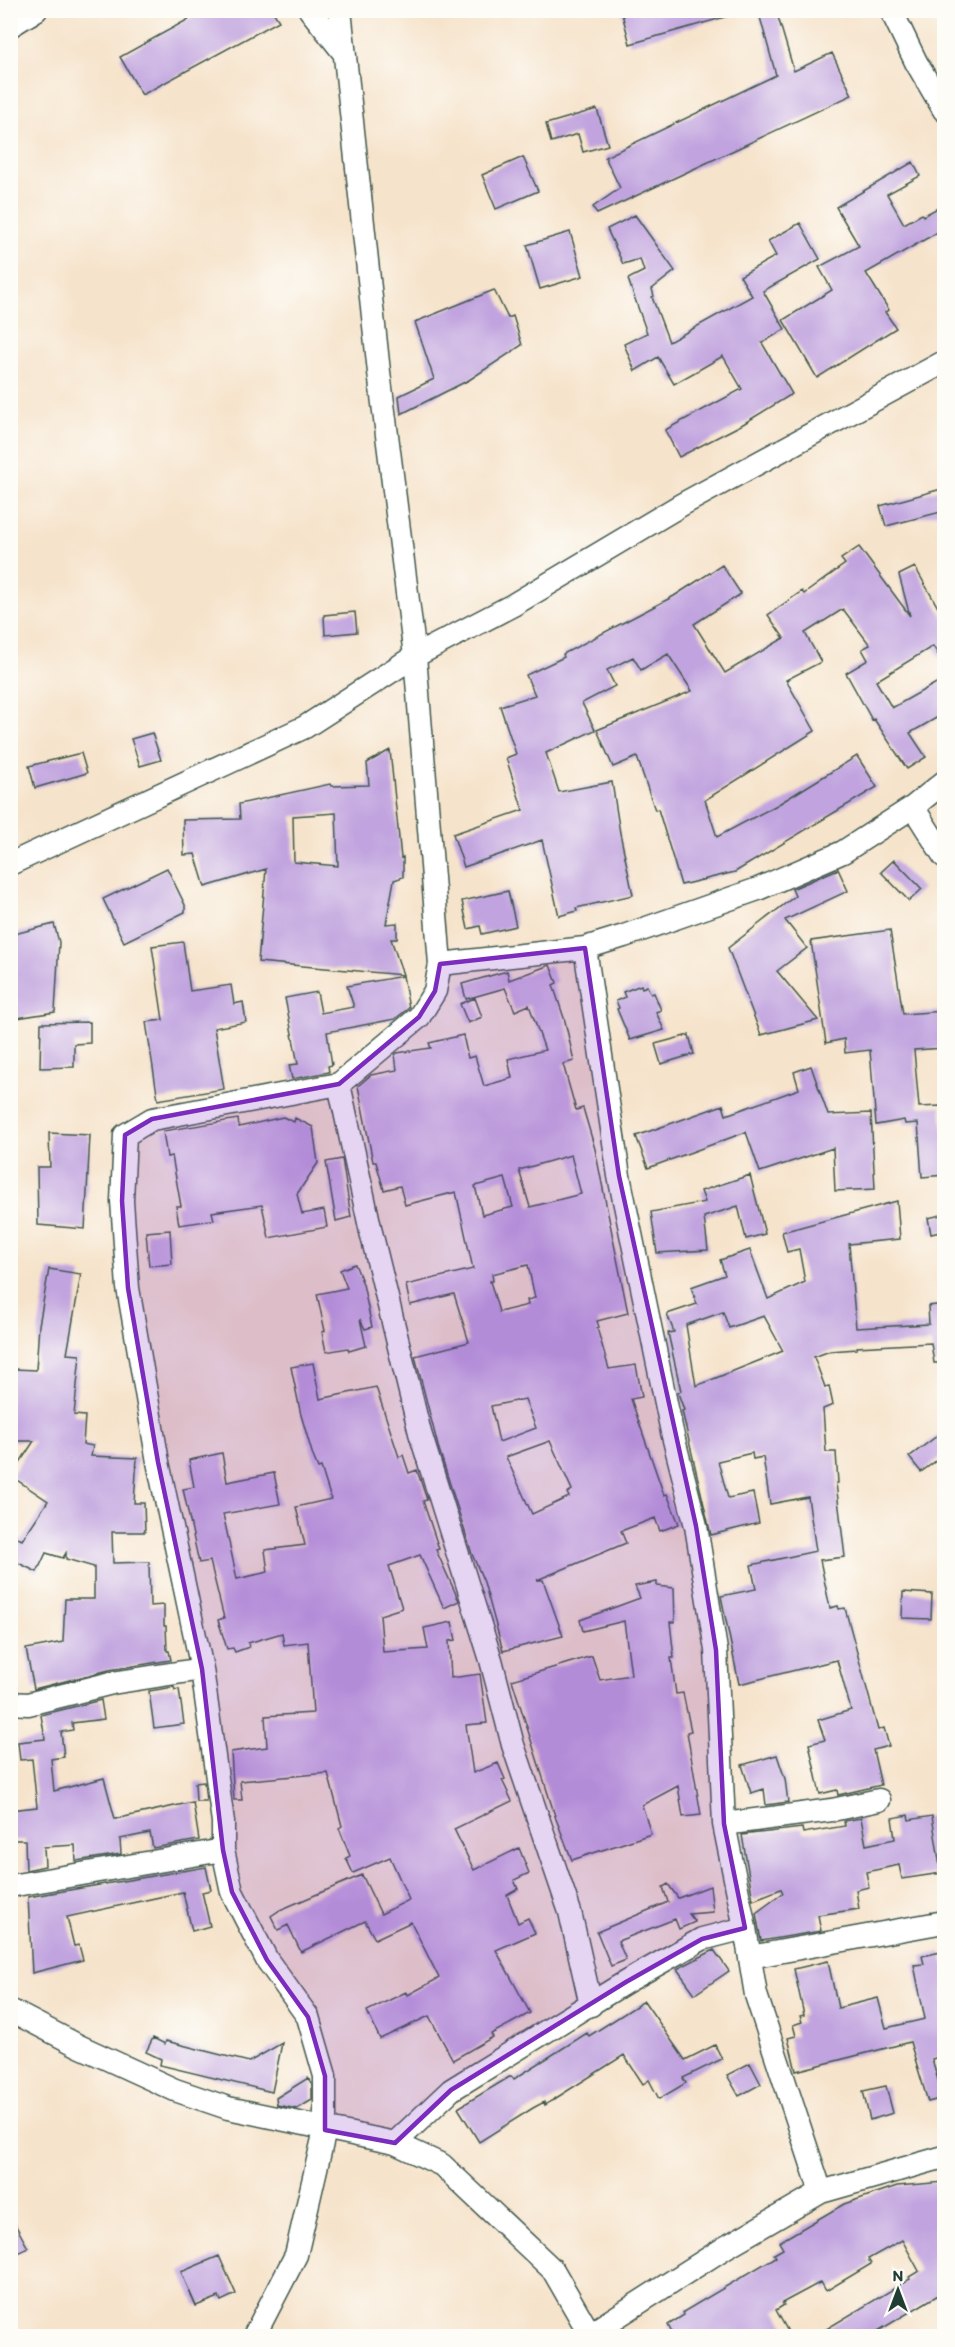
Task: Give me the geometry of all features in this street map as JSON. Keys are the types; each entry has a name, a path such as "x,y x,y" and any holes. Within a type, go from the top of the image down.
{"street":[{"path":"10,26 36,10"},
{"path":"310,10 344,53"},
{"path":"254,2337 296,2255 324,2130 326,2076 308,2017 267,1960 232,1892 223,1850 223,1822 202,1669 158,1462 128,1288 122,1201 125,1136 152,1119 339,1084 419,1017 435,991 440,964 415,656 379,372 340,10"},
{"path":"891,10 916,62 945,110"},
{"path":"10,864 305,727 415,656 513,605 681,505 945,362"},
{"path":"440,964 585,948 725,901 843,852 913,807 945,782"},
{"path":"913,807 945,856"},
{"path":"585,948 619,1176 672,1432 696,1526 716,1650 724,1824 756,1995 821,2192"},
{"path":"339,1084 371,1232 420,1433 491,1660 513,1745 570,1912 591,2005"},
{"path":"10,1703 28,1704 112,1683 202,1669"},
{"path":"724,1824 832,1810 879,1800"},
{"path":"10,1886 223,1850"},
{"path":"750,1957 945,1922"},
{"path":"395,2143 451,2090 702,1939 745,1928"},
{"path":"10,2010 79,2046 175,2090 228,2108 324,2130 395,2143 442,2165 553,2270 590,2335 726,2247 821,2192 945,2157"}],"highlighted area":[{"path":"585,948 619,1176 696,1526 716,1650 724,1824 745,1928 702,1939 626,1982 451,2090 395,2143 325,2130 325,2076 308,2017 267,1960 232,1892 223,1850 202,1669 158,1462 128,1288 122,1201 125,1135 152,1119 339,1084 419,1017 435,991 440,964"}],"building":[{"path":"205,10 272,10 279,21 142,95 120,57"},
{"path":"621,10 732,10 732,15 630,44"},
{"path":"758,10 776,10 794,71 832,53 852,95 597,214 593,207 620,188 605,157 776,75"},
{"path":"597,109 608,145 583,152 578,134 551,142 546,124"},
{"path":"523,157 538,191 496,209 482,175"},
{"path":"913,162 920,176 887,194 904,224 945,204 945,228 866,273 889,310 885,312 896,328 817,378 783,320 832,290 819,267 859,246 836,207"},
{"path":"635,215 675,271 652,289 654,296 652,297 669,342 752,296 740,276 776,256 768,241 800,223 820,259 763,291 785,329 762,343 792,394 743,424 679,457 665,430 742,389 723,356 674,384 658,357 635,371 624,344 647,333 628,279 644,271 640,259 623,264 607,229"},
{"path":"570,232 583,276 540,289 527,245"},
{"path":"494,290 508,318 513,316 522,345 469,380 401,414 399,396 434,379 415,322"},
{"path":"945,488 945,511 886,526 880,506"},
{"path":"859,547 910,616 899,575 915,567 945,620 945,666 933,646 876,681 892,708 945,678 945,713 910,733 926,757 907,769 874,719 872,720 846,673 868,660 862,649 870,645 843,609 805,633 821,662 786,680 815,731 705,800 717,837 777,805 857,756 877,787 735,872 681,885 658,809 655,810 637,757 613,767 597,730 692,691 668,654 641,670 633,657 607,670 615,686 582,703 595,730 546,753 559,792 612,782 633,895 576,908 577,911 559,916 542,840 464,867 453,834 523,810 506,758 516,754 500,706 535,695 526,675 564,657 563,654 674,596 722,565 741,594 694,624 725,673 784,638 768,615 802,591 804,594 845,564 841,559"},
{"path":"355,612 357,632 325,635 324,615"},
{"path":"152,733 161,760 140,766 131,739"},
{"path":"390,750 401,858 403,857 403,877 394,880 386,924 397,923 397,939 391,939 403,975 258,962 266,869 205,887 195,854 184,855 183,820 240,819 239,804 330,784 331,786 369,785 367,763","holes":["336,813 338,866 294,862 293,816"]},
{"path":"81,753 87,773 35,788 29,766"},
{"path":"894,860 922,889 909,901 881,872"},
{"path":"167,868 185,905 185,912 124,942 103,899"},
{"path":"838,869 848,891 785,920 807,948 777,971 818,1020 761,1035 728,948 795,896 792,889"},
{"path":"508,891 516,926 482,934 480,926 468,929 462,901"},
{"path":"54,924 59,942 55,1012 10,1019 10,935"},
{"path":"890,930 903,1014 945,1011 945,1048 914,1050 919,1107 941,1106 943,1132 945,1132 945,1175 922,1177 918,1123 905,1124 904,1120 876,1125 870,1050 845,1053 844,1039 826,1043 811,941"},
{"path":"183,942 190,991 231,985 234,1004 243,1002 246,1022 214,1028 224,1089 158,1100 146,1022 163,1020 152,946"},
{"path":"550,965 557,983 553,985 565,1021 574,1061 563,1064 576,1110 583,1108 595,1149 628,1313 597,1321 599,1327 597,1328 609,1369 636,1365 642,1397 631,1399 664,1495 667,1494 679,1524 660,1531 655,1518 621,1531 626,1543 537,1580 543,1580 563,1636 503,1651 484,1582 472,1554 438,1446 415,1356 469,1342 454,1294 410,1305 406,1285 473,1269 456,1192 405,1205 400,1186 384,1190 376,1162 373,1162 358,1086 371,1075 397,1070 395,1055 397,1053 431,1048 429,1043 463,1035 468,1058 475,1056 484,1086 512,1078 508,1059 545,1050 529,1005 515,1011 505,988 466,999 462,984 507,971 509,980","holes":["571,1155 581,1194 530,1207 519,1170","505,1178 513,1207 482,1215 475,1186","528,1265 535,1298 527,1300 528,1305 499,1312 490,1281 493,1281 492,1274","525,1399 536,1428 499,1442 491,1406","550,1441 572,1490 567,1493 569,1497 532,1514 506,1457"]},
{"path":"403,976 409,1008 395,1019 327,1032 332,1065 328,1066 329,1072 292,1079 289,1065 298,1064 285,998 317,992 321,1013 354,1007 347,986"},
{"path":"641,985 642,988 647,986 651,994 654,993 661,1010 656,1012 664,1030 630,1040 616,1001 625,997 623,992"},
{"path":"475,998 482,1017 468,1023 460,1004"},
{"path":"90,1022 90,1043 74,1044 74,1067 40,1068 41,1023"},
{"path":"689,1035 694,1054 661,1064 655,1044"},
{"path":"811,1066 828,1115 871,1113 875,1189 835,1191 833,1148 760,1172 746,1132 648,1168 636,1136 723,1105 726,1115 799,1089 794,1072"},
{"path":"283,1117 294,1122 295,1118 313,1127 318,1163 297,1194 302,1214 324,1210 327,1227 269,1238 262,1205 212,1212 214,1220 179,1225 176,1206 181,1206 172,1156 167,1157 163,1131 238,1119 239,1127"},
{"path":"49,1133 90,1135 85,1229 38,1225 37,1167 50,1167"},
{"path":"342,1159 351,1217 336,1221 326,1162"},
{"path":"750,1175 765,1234 746,1239 738,1206 704,1217 708,1250 657,1253 651,1212 705,1202 701,1191"},
{"path":"897,1201 900,1239 849,1244 856,1328 929,1324 928,1306 945,1304 945,1363 934,1363 931,1343 857,1347 857,1349 830,1351 814,1357 825,1387 829,1386 833,1405 823,1409 826,1452 836,1452 838,1483 836,1483 845,1557 820,1560 830,1608 838,1606 839,1609 845,1608 878,1730 884,1728 889,1746 873,1750 881,1785 838,1795 837,1790 820,1794 809,1744 825,1740 818,1720 851,1710 837,1660 739,1684 721,1596 756,1589 751,1565 816,1551 808,1497 770,1504 763,1457 753,1459 752,1453 718,1461 728,1498 753,1493 759,1523 711,1535 682,1411 684,1410 678,1393 681,1391 668,1333 674,1332 667,1314 697,1304 691,1287 725,1275 720,1260 750,1250 768,1299 805,1282 799,1249 787,1252 782,1232","holes":["723,1312 729,1328 764,1316 783,1351 696,1386 686,1325"]},
{"path":"945,1214 945,1231 931,1234 928,1218"},
{"path":"170,1230 172,1264 149,1266 146,1232"},
{"path":"355,1264 363,1284 372,1327 365,1329 360,1319 366,1346 349,1351 348,1348 326,1352 322,1332 325,1331 317,1294 347,1288 340,1270"},
{"path":"49,1269 81,1274 67,1354 80,1355 74,1415 85,1416 83,1444 93,1446 91,1456 137,1458 134,1503 144,1503 145,1532 112,1532 113,1563 149,1562 150,1606 164,1605 167,1651 169,1651 171,1660 109,1670 34,1689 26,1649 63,1642 65,1599 94,1599 94,1567 66,1559 66,1553 63,1558 46,1553 37,1572 10,1559 10,1534 22,1540 48,1501 11,1476 34,1441 10,1441 10,1371 14,1369 36,1370 39,1325"},
{"path":"313,1363 320,1399 376,1387 399,1457 403,1455 409,1473 417,1470 427,1500 423,1501 439,1549 436,1550 459,1601 444,1608 420,1555 389,1566 402,1608 380,1615 383,1652 428,1649 424,1628 452,1622 456,1640 449,1641 451,1678 480,1674 487,1723 466,1725 473,1773 498,1763 505,1779 502,1780 512,1801 454,1829 474,1870 519,1848 529,1873 514,1880 518,1889 507,1895 518,1923 528,1918 535,1933 496,1950 530,2013 491,2034 493,2037 453,2060 429,2016 380,2039 367,2011 406,1992 408,1995 439,1978 411,1922 375,1939 365,1921 301,1952 288,1925 278,1930 271,1916 362,1875 381,1914 409,1900 390,1857 353,1873 346,1858 350,1856 339,1828 342,1826 328,1773 240,1781 242,1800 234,1800 231,1752 267,1747 265,1716 313,1713 308,1642 284,1645 282,1633 248,1643 249,1647 235,1652 233,1648 227,1649 218,1620 224,1618 210,1561 199,1563 183,1489 194,1487 189,1460 222,1453 227,1482 274,1473 280,1504 223,1514 237,1579 268,1572 265,1550 305,1545 296,1507 331,1499 321,1467 318,1468 313,1456 301,1415 291,1367"},
{"path":"945,1430 945,1454 921,1472 909,1457"},
{"path":"657,1582 657,1586 674,1588 675,1622 670,1622 674,1658 671,1658 676,1694 683,1693 691,1731 687,1732 701,1815 683,1817 678,1786 642,1805 651,1834 572,1860 556,1819 512,1680 592,1656 600,1680 631,1675 624,1621 583,1631 580,1620 640,1598 635,1586"},
{"path":"903,1592 932,1594 931,1619 902,1618"},
{"path":"174,1687 175,1690 179,1689 184,1724 154,1728 149,1691"},
{"path":"101,1700 104,1719 72,1723 73,1730 61,1732 64,1757 51,1759 54,1791 104,1778 115,1819 193,1802 199,1840 153,1848 150,1833 120,1839 121,1854 76,1861 75,1845 44,1847 45,1866 26,1870 25,1840 10,1840 10,1810 37,1807 32,1759 20,1760 18,1742 45,1739 41,1715"},
{"path":"777,1755 785,1779 788,1802 766,1805 764,1789 751,1793 742,1765"},
{"path":"204,1782 206,1801 196,1801 195,1783"},
{"path":"908,1815 909,1820 932,1816 941,1873 902,1879 899,1865 866,1872 869,1887 856,1890 859,1909 818,1915 821,1931 761,1941 756,1913 783,1893 781,1889 753,1900 742,1835 802,1828 803,1833 845,1826 844,1821 861,1818 866,1845 895,1839 892,1818"},
{"path":"206,1867 211,1890 202,1892 210,1926 192,1931 183,1892 67,1917 74,1946 79,1945 83,1960 32,1973 28,1897"},
{"path":"668,1884 678,1898 710,1886 713,1912 689,1914 695,1922 679,1929 675,1919 618,1941 626,1960 611,1966 597,1932 668,1902 663,1887"},
{"path":"714,1950 729,1971 695,1994 677,1969"},
{"path":"941,1952 945,1968 945,2055 932,2059 943,2098 928,2102 910,2042 796,2071 788,2038 796,2036 793,2025 802,2022 800,2016 804,2015 794,1969 828,1961 838,2008 878,1998 886,2028 925,2019 914,1965 924,1964 922,1956"},
{"path":"644,2001 685,2060 715,2045 722,2059 683,2078 686,2083 659,2099 649,2080 643,2084 624,2055 545,2105 544,2102 533,2108 479,2142 458,2108 511,2076 514,2079 587,2033 589,2036"},
{"path":"153,2038 165,2044 166,2041 249,2062 282,2043 272,2092 160,2065 161,2059 146,2052"},
{"path":"750,2063 761,2084 739,2096 727,2075"},
{"path":"308,2078 312,2084 312,2100 297,2109 277,2105 276,2098"},
{"path":"886,2086 893,2113 870,2120 863,2091"},
{"path":"945,2182 945,2291 868,2337 813,2337 910,2279 909,2277 919,2271 902,2240 868,2259 871,2264 826,2291 821,2282 782,2303 784,2305 776,2310 791,2337 674,2337 668,2325 684,2315 683,2312 776,2257 774,2254 783,2249 779,2242 844,2204 897,2186"},
{"path":"10,2215 28,2248 10,2257"},
{"path":"219,2256 236,2294 221,2301 219,2297 196,2306 181,2272"}]}
